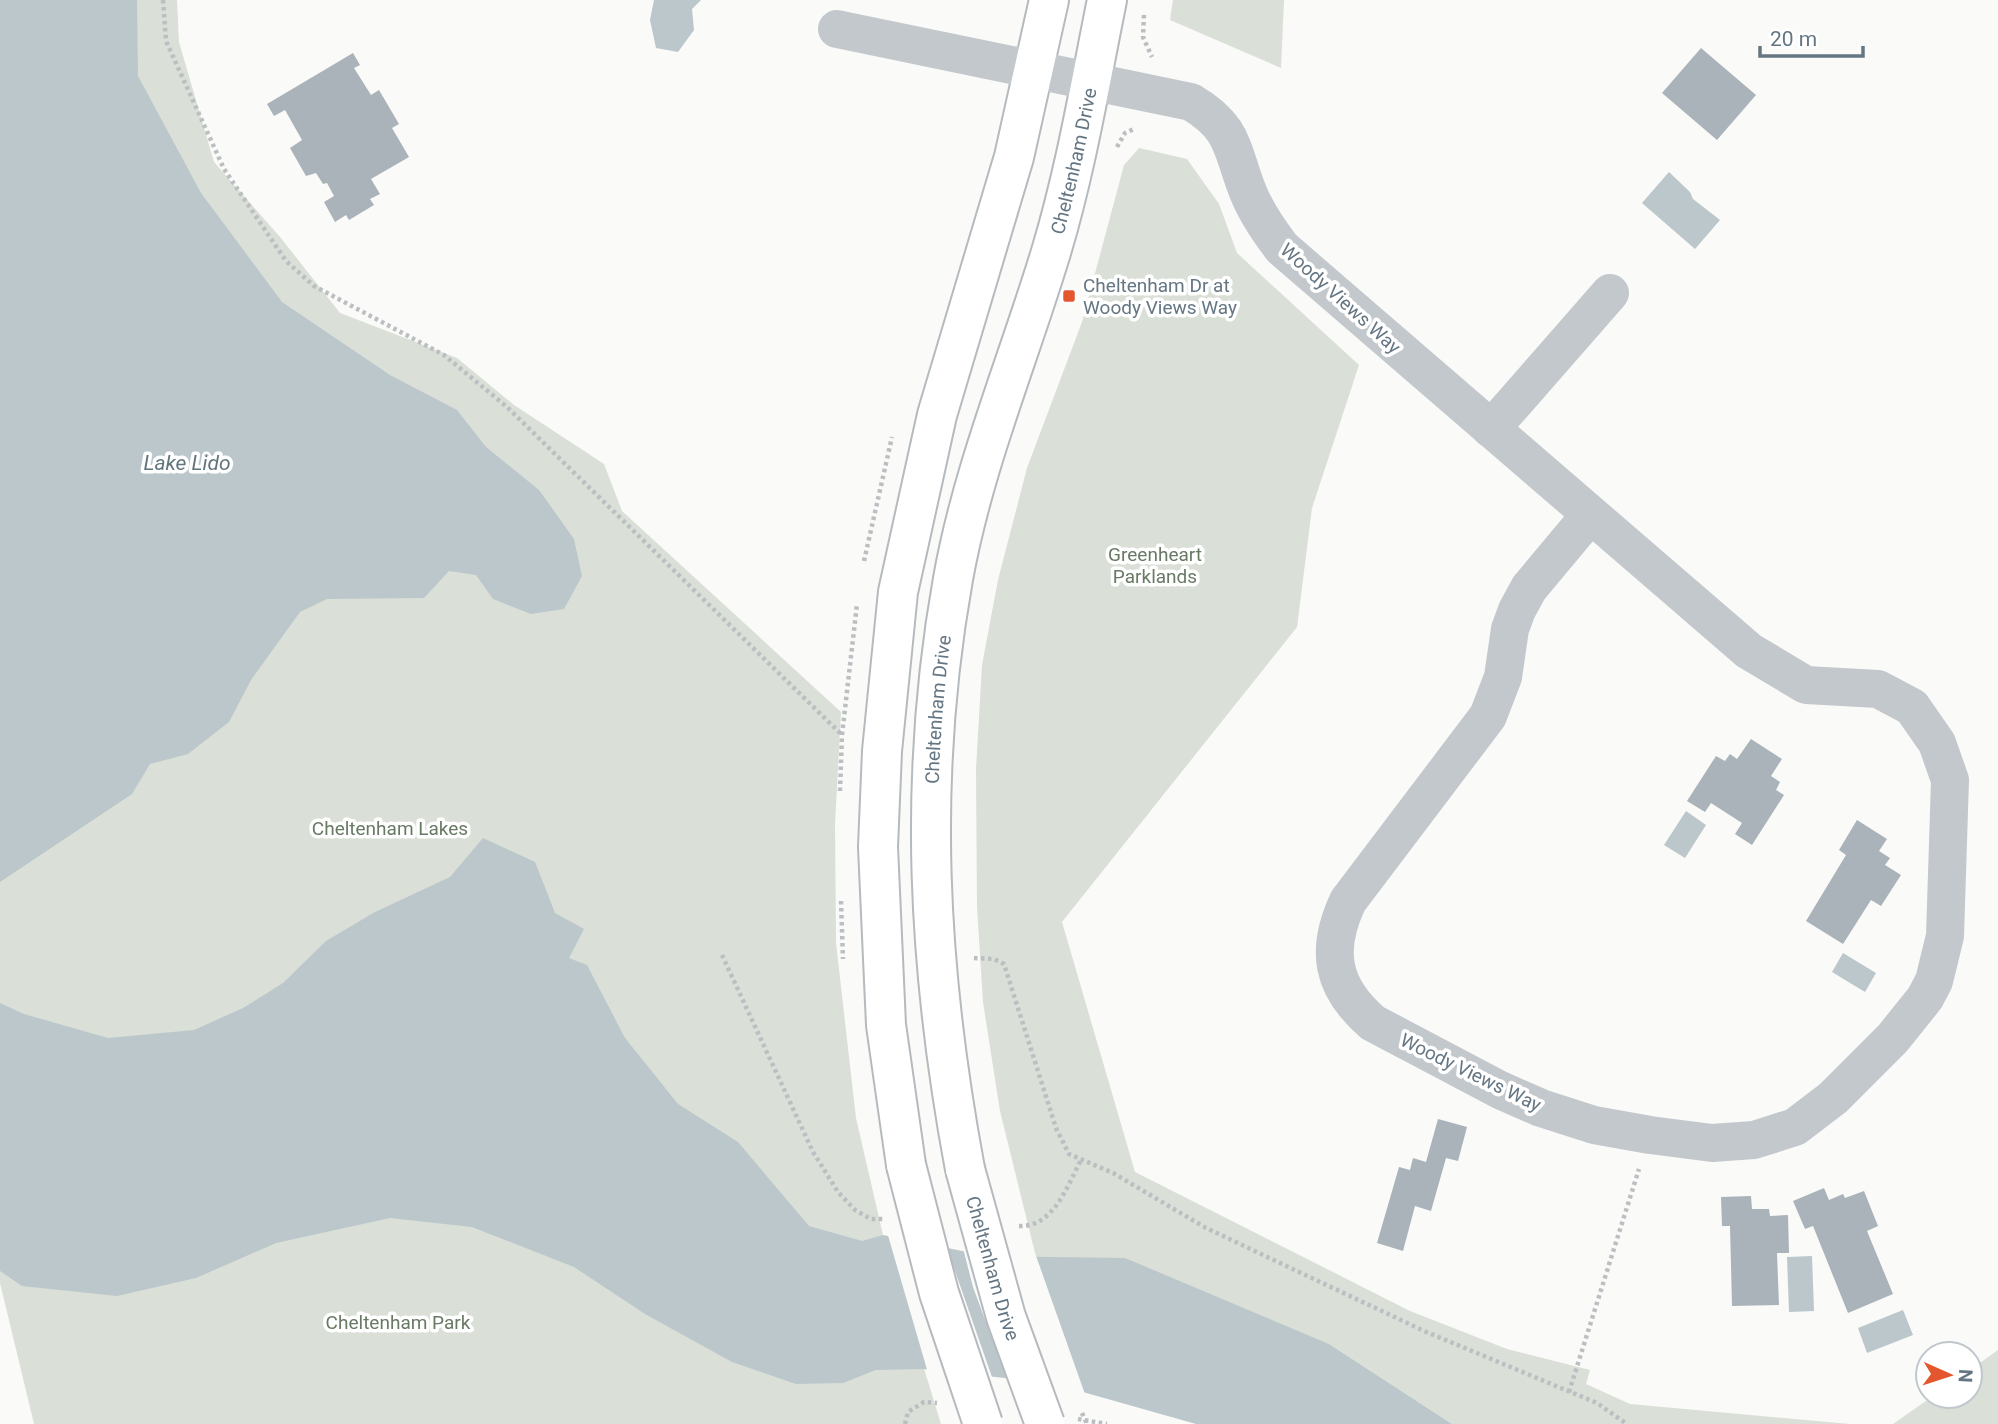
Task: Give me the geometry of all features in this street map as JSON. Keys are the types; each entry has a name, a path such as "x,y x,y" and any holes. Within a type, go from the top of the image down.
{"main road":[{"path":"984,1424 939,1293 906,1165 886,1025 880,939 878,847 889,666 898,592 928,449 1014,157 1049,0"},
{"name":"Cheltenham Drive","path":"1045,1424 1006,1317 965,1170 948,1079 932,934 929,847 937,691 953,578 967,515 1051,252 1074,167 1107,0"}],"street":[{"name":"Woody Views Way","path":"836,29 1191,102 1207,111 1224,129 1236,150 1249,193 1269,232 1282,248 1749,651 1806,685 1878,689 1912,707 1937,743 1950,780 1945,936 1941,958 1925,998 1893,1038 1815,1114 1776,1135 1722,1143 1650,1135 1594,1125 1541,1108 1500,1090 1373,1023 1356,1008 1343,989 1333,946 1337,923 1348,901 1488,716 1503,677 1510,629 1529,588 1590,515"},
{"path":"1491,429 1610,293"}],"path":[{"path":"163,0 166,41 224,169 286,261 314,286 444,355 506,407 842,735"},
{"path":"1144,12 1143,37 1152,56 1164,62"},
{"name":"Cheltenham Drive","path":"1114,154 1125,133 1140,126"},
{"path":"969,958 994,959 1004,964 1056,1128 1069,1154 1113,1173 1206,1228 1424,1331 1597,1403 1627,1424"},
{"path":"1569,1392 1650,1135"}],"green space":[{"name":"Cheltenham Lakes","path":"0,0 177,0 179,42 214,162 280,237 340,313 457,358 514,405 604,464 622,511 841,712 835,824 836,943 856,1118 883,1235 941,1424 34,1424 0,1283"},
{"path":"1173,0 1284,0 1281,68 1170,20"},
{"name":"Greenheart Parklands","path":"1139,148 1187,159 1219,204 1237,253 1359,365 1312,508 1297,627 1062,922 1135,1172 1410,1311 1507,1349 1590,1370 1586,1384 1630,1404 1850,1424 1452,1424 1329,1344 1036,1257 1000,1111 983,1002 977,907 976,769 982,665 998,580 1027,468 1082,322 1124,165"},
{"path":"1998,1350 1998,1424 1893,1424 1914,1409 1984,1410 1984,1360"}],"water":[{"name":"Lake Lido","path":"0,0 137,0 138,76 201,193 282,302 390,375 457,410 486,447 539,490 574,539 582,576 564,609 531,614 493,599 476,575 449,571 424,598 327,599 300,612 251,680 229,722 188,754 150,764 132,794 0,882"},
{"path":"654,0 701,0 692,9 694,30 678,52 656,48 650,20"},
{"path":"1669,172 1690,192 1693,199 1720,220 1695,249 1642,203"},
{"path":"1686,811 1706,825 1685,858 1664,845"},
{"path":"483,838 535,862 555,913 584,929 569,958 587,965 625,1038 678,1104 738,1142 809,1226 862,1241 883,1235 987,1256 1125,1258 1329,1344 1452,1424 1196,1424 1051,1383 923,1369 876,1370 843,1383 796,1384 732,1362 645,1314 574,1267 472,1227 390,1218 276,1243 196,1278 117,1296 22,1286 0,1271 0,1003 24,1014 108,1038 194,1030 243,1008 283,983 326,941 375,912 450,877"},
{"path":"1843,953 1876,973 1865,992 1832,972"},
{"path":"1812,1256 1814,1311 1789,1312 1787,1257"},
{"path":"1903,1310 1913,1335 1867,1353 1858,1328"}],"pier":[{"path":"887,1232 946,1245 993,1380 928,1373"},
{"path":"963,1248 988,1253 1035,1253 1086,1397 1050,1387 1008,1382 973,1287"}],"building":[{"path":"1701,48 1756,95 1717,140 1662,93"},
{"path":"353,53 360,65 354,68 371,95 379,90 399,124 392,128 409,157 371,179 380,194 370,199 374,205 349,220 346,215 335,222 324,202 334,196 327,183 323,184 316,173 306,176 290,148 302,140 285,110 274,116 267,104"},
{"path":"1751,739 1782,759 1771,776 1780,782 1776,790 1784,795 1752,845 1735,834 1742,823 1711,803 1705,812 1687,801 1716,756 1725,761 1730,754 1737,759"},
{"path":"1857,820 1887,839 1879,851 1890,858 1885,865 1901,875 1881,906 1871,900 1843,944 1806,921 1846,855 1839,850"},
{"path":"1438,1119 1467,1127 1458,1161 1446,1158 1431,1211 1415,1206 1403,1251 1377,1243 1399,1167 1410,1170 1413,1158 1426,1162"},
{"path":"1824,1188 1829,1200 1843,1194 1845,1198 1864,1191 1878,1226 1867,1231 1893,1294 1848,1313 1813,1226 1805,1229 1793,1201"},
{"path":"1751,1196 1752,1209 1769,1209 1770,1216 1788,1215 1789,1253 1777,1253 1779,1305 1732,1306 1730,1226 1722,1226 1721,1197"}],"place":[{"name":"Cheltenham Dr at Woody Views Way","path":"1069,296"}],"park label":[{"name":"Cheltenham Park","path":"398,1322"}]}
